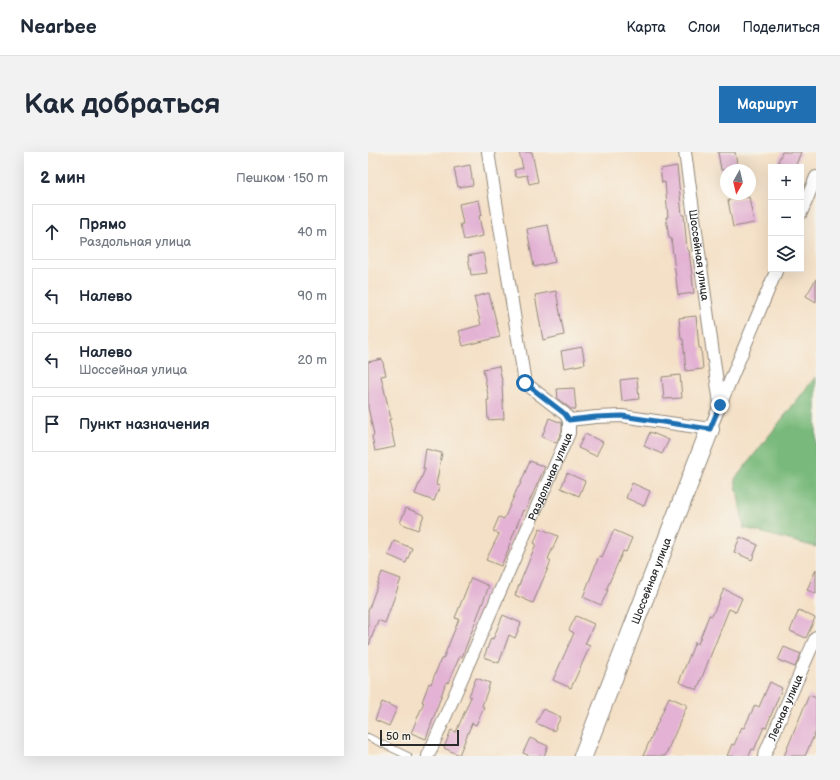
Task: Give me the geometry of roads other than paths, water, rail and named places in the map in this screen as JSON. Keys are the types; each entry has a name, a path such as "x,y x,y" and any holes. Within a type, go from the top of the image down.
{"street":[{"name":"Раздольная улица","path":"428,756 569,433 569,420 565,414 525,383 488,152"},
{"name":"Шоссейная улица","path":"685,152 720,405"},
{"path":"804,206 816,177"},
{"name":"Шоссейная улица","path":"583,756 710,429 776,272"},
{"path":"569,420 622,416 710,429"},
{"name":"Лесная улица","path":"764,756 816,637"}],"lane":[{"path":"368,737 408,756"}]}
